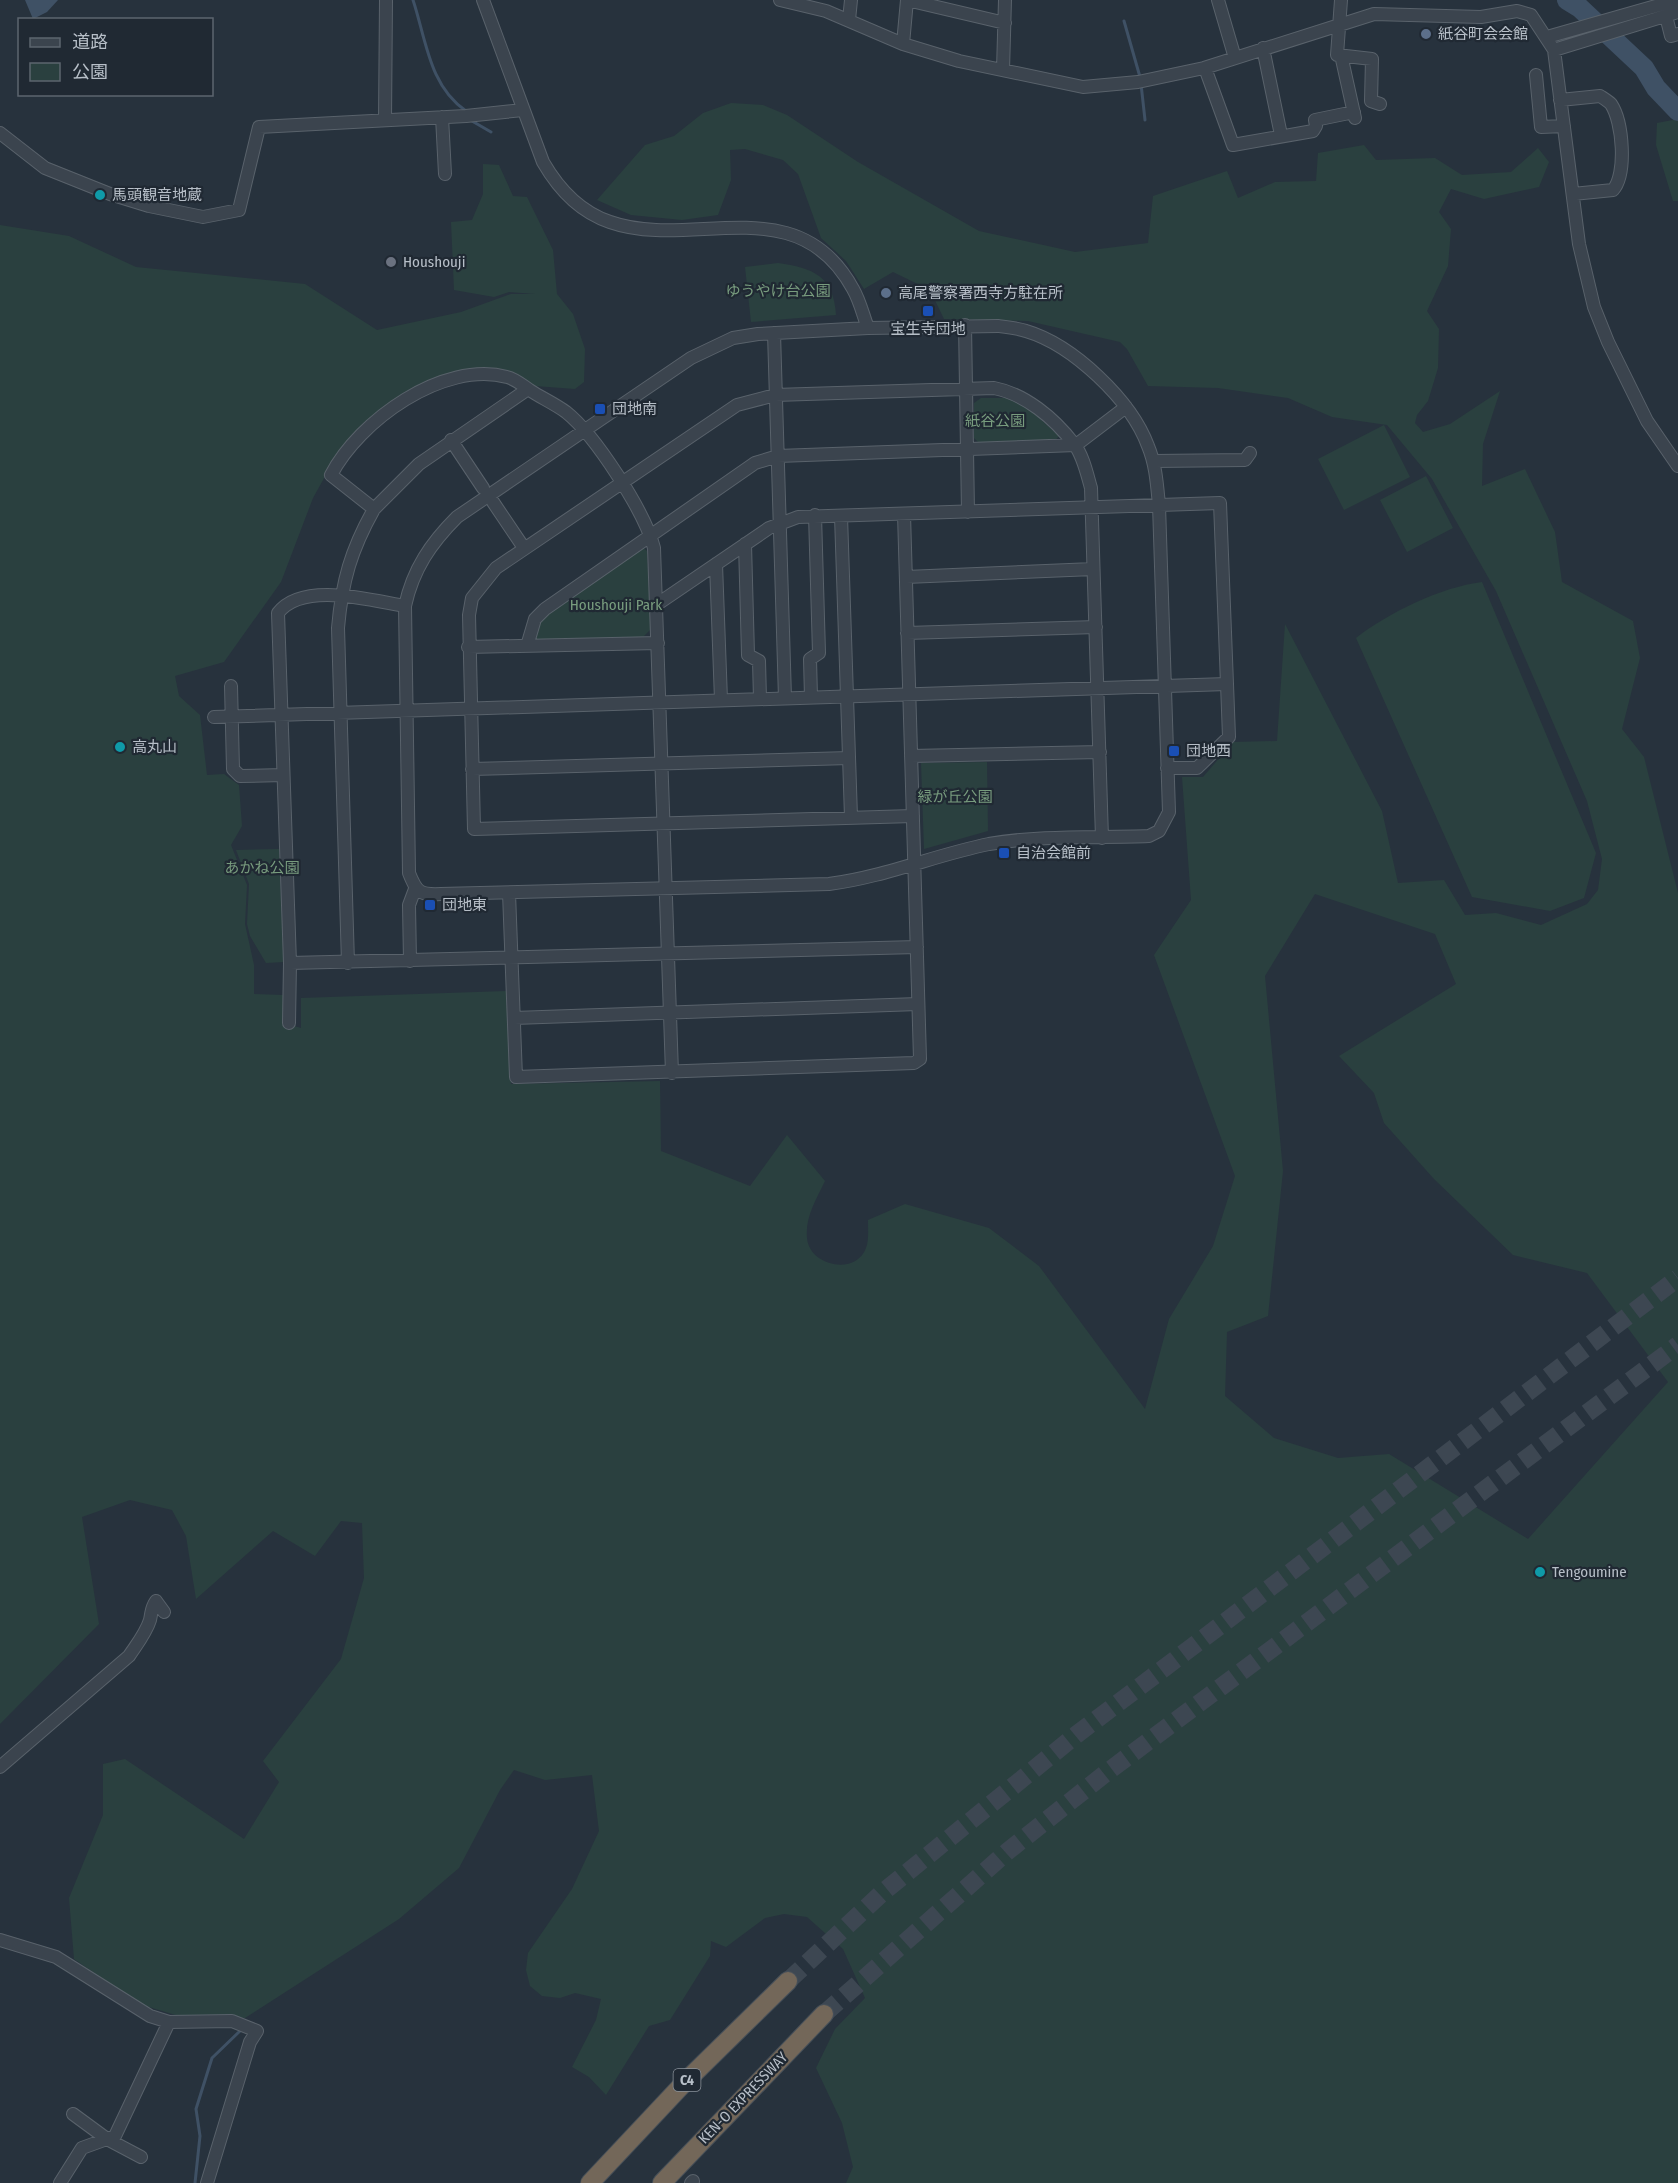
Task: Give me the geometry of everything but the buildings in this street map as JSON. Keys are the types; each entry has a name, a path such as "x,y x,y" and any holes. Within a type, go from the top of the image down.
{"highway":[{"name":"C4","path":"590,2183 684,2083 788,1981"},
{"name":"KEN-O EXPRESSWAY","path":"662,2183 824,2014"}],"street":[{"path":"385,120 386,0"},
{"path":"483,0 543,162 554,182 587,211 609,222 631,227 655,230 756,227 794,237 817,249 837,267 853,288 868,328"},
{"path":"785,0 849,20 903,44 1003,70 1083,87 1138,82 1205,68 1374,14 1481,16 1517,11 1531,15 1554,50 1579,244 1594,307 1608,342 1647,421 1678,466"},
{"path":"849,20 851,0"},
{"path":"903,44 907,0 956,5 1005,23"},
{"path":"1003,70 1005,0"},
{"path":"1218,0 1235,58"},
{"path":"1341,0 1337,55 1372,59 1371,101 1380,104"},
{"path":"1547,37 1677,0"},
{"path":"1554,50 1672,14 1671,36 1678,34"},
{"path":"1263,48 1281,135"},
{"path":"1205,68 1232,144 1313,131 1316,126 1315,120 1355,115 1341,56"},
{"path":"1536,75 1541,127 1564,126"},
{"path":"1560,100 1599,96 1611,104 1622,134 1619,183 1612,190 1573,194"},
{"path":"0,134 45,168 62,176 149,206 203,217 239,210 259,127 523,110"},
{"path":"442,117 445,174"},
{"path":"965,326 968,512"},
{"path":"410,961 409,905 415,889 409,873 405,606 409,586 420,561 435,538 457,517 698,354 733,338 774,333 868,328 998,326 1026,331 1047,340 1085,367 1126,407 1147,444 1154,462 1159,505 1168,813 1159,831 1149,836 1023,840 990,844 873,876 829,884 509,894 425,894 415,889"},
{"path":"774,333 785,698"},
{"path":"374,509 331,476 339,459 386,413 436,382 467,377 508,377 565,412 585,430 642,513 651,533 654,548 672,1073"},
{"path":"913,816 474,829 468,647 472,598 496,568 723,412 737,405 775,395 994,388 1012,392 1028,400 1076,445 1087,472 1092,507 1102,838"},
{"path":"348,963 338,628 340,595 348,560 374,509 419,464 528,389"},
{"path":"527,646 535,619 545,609 651,533 755,463 778,456 1076,445 1126,407"},
{"path":"451,440 483,488"},
{"path":"1154,462 1245,460 1250,453"},
{"path":"493,502 524,548"},
{"path":"656,605 779,523 815,516 1220,503 1228,737 1197,768 1167,768"},
{"path":"509,894 516,1077 914,1063 920,1059 904,514"},
{"path":"811,697 810,659 819,653 815,516"},
{"path":"841,516 851,817"},
{"path":"745,544 748,656 759,661 760,699"},
{"path":"716,564 721,700"},
{"path":"906,577 1094,568"},
{"path":"289,1023 290,963 278,613 286,603 295,599 340,595 405,606"},
{"path":"907,633 1096,627"},
{"path":"468,647 658,643"},
{"path":"214,717 1227,684"},
{"path":"231,686 233,769 240,776 284,775"},
{"path":"911,756 1100,752"},
{"path":"472,769 849,758"},
{"path":"290,963 917,947"},
{"path":"514,1018 918,1004"},
{"path":"0,1767 129,1656 142,1639 150,1620 151,1608 156,1601 164,1612"},
{"path":"0,1940 56,1957 141,2011 168,2022 218,2019 232,2021 257,2031 250,2042 207,2183"},
{"path":"60,2183 81,2148 115,2136 168,2022"},
{"path":"73,2114 107,2139 141,2157"}],"green space":[{"path":"731,103 763,105 787,115 858,162 979,231 1075,252 1148,243 1153,196 1227,171 1238,198 1275,182 1316,181 1318,153 1364,145 1376,160 1435,158 1462,175 1511,172 1538,148 1549,162 1539,187 1484,199 1451,189 1439,212 1451,229 1448,266 1427,311 1439,329 1438,368 1428,401 1417,415 1415,423 1423,432 1450,424 1500,391 1483,444 1482,486 1525,469 1555,532 1562,582 1633,621 1640,658 1622,729 1644,757 1678,893 1678,2183 846,2183 853,2167 842,2123 816,2068 835,2029 865,1998 843,1949 807,1917 784,1914 765,1918 726,1947 711,1941 710,1956 670,2020 649,2026 606,2095 589,2077 572,2067 596,2020 601,1999 575,1993 560,1998 542,1996 530,1986 526,1970 528,1953 572,1889 599,1831 592,1775 545,1780 514,1770 500,1790 459,1868 399,1919 245,2018 202,2023 139,2004 74,1959 69,1898 103,1815 103,1764 125,1759 244,1839 279,1782 263,1761 341,1659 364,1578 362,1523 341,1521 315,1556 273,1531 196,1599 186,1536 172,1510 130,1500 82,1517 99,1624 0,1724 0,225 69,236 136,267 305,284 377,330 461,312 511,294 535,294 509,292 494,297 454,290 451,222 472,220 483,194 483,164 499,165 513,196 527,197 553,250 557,294 573,314 585,349 584,382 575,389 535,386 507,370 466,371 431,379 406,392 359,430 338,453 313,498 281,582 224,662 175,676 179,696 200,715 207,775 224,774 239,785 242,826 231,845 247,885 245,924 254,965 254,994 283,995 284,1023 301,1028 301,998 506,991 511,1084 660,1081 661,1151 750,1186 787,1135 825,1181 809,1216 807,1230 810,1248 824,1261 843,1265 861,1257 867,1245 868,1220 905,1204 989,1228 1039,1266 1145,1409 1169,1319 1213,1246 1235,1176 1154,955 1191,900 1182,777 1203,777 1233,742 1277,741 1285,624 1382,811 1398,883 1444,880 1465,915 1496,913 1541,925 1587,904 1598,890 1602,859 1587,801 1496,591 1432,479 1387,425 1332,417 1288,398 1218,388 1148,386 1127,349 1120,342 1028,321 944,319 930,290 893,272 864,289 846,261 821,238 798,174 783,160 745,149 730,150 731,180 718,215 682,220 631,215 597,200 645,145 674,136 703,113","holes":["1315,894 1435,934 1456,984 1339,1056 1374,1093 1384,1123 1434,1179 1513,1255 1587,1273 1668,1382 1528,1539 1389,1454 1338,1458 1274,1438 1225,1396 1227,1332 1268,1316 1283,1171 1265,976"]},
{"path":"1678,119 1678,201 1673,201 1656,145 1657,123"},
{"name":"ゆうやけ台公園","path":"778,263 802,268 819,276 831,291 836,315 751,322 745,267"},
{"name":"紙谷公園","path":"981,398 1011,398 1029,409 1059,436 1054,442 979,443 974,438 974,403"},
{"path":"1384,425 1410,477 1344,510 1318,459"},
{"path":"1426,476 1453,528 1407,552 1380,500"},
{"name":"Houshouji Park","path":"642,547 647,551 651,629 643,637 536,640 541,621 549,612"},
{"path":"1482,582 1596,853 1584,898 1550,911 1472,897 1356,638 1383,619 1416,602 1450,589"},
{"name":"緑が丘公園","path":"987,762 988,831 924,849 921,763"},
{"name":"あかね公園","path":"279,849 284,962 266,963 250,936 247,924 249,884 236,850"}],"water":[{"path":"25,0 58,0 47,12 33,18"}],"waterway":[{"path":"413,0 436,75 444,89 466,111"},
{"path":"1567,0 1580,8 1644,68 1656,88 1678,111"},
{"path":"1124,21 1140,77"},
{"path":"1141,84 1145,120"},
{"path":"472,121 491,132"},
{"path":"195,2183 200,2136 196,2109 212,2058 240,2031"}],"tunnel":[{"path":"788,1981 882,1893 1076,1735 1678,1278"},
{"path":"824,2014 1008,1851 1106,1773 1678,1345"}],"place":[{"name":"紙谷町会会館","path":"1426,34"},
{"name":"馬頭観音地蔵","path":"100,195"},
{"name":"Houshouji","path":"391,262"},
{"name":"高尾警察署西寺方駐在所","path":"886,293"},
{"name":"宝生寺団地","path":"928,311"},
{"name":"団地南","path":"600,409"},
{"name":"高丸山","path":"120,747"},
{"name":"団地西","path":"1174,751"},
{"name":"自治会館前","path":"1004,853"},
{"name":"団地東","path":"430,905"},
{"name":"Tengoumine","path":"1540,1572"}]}
